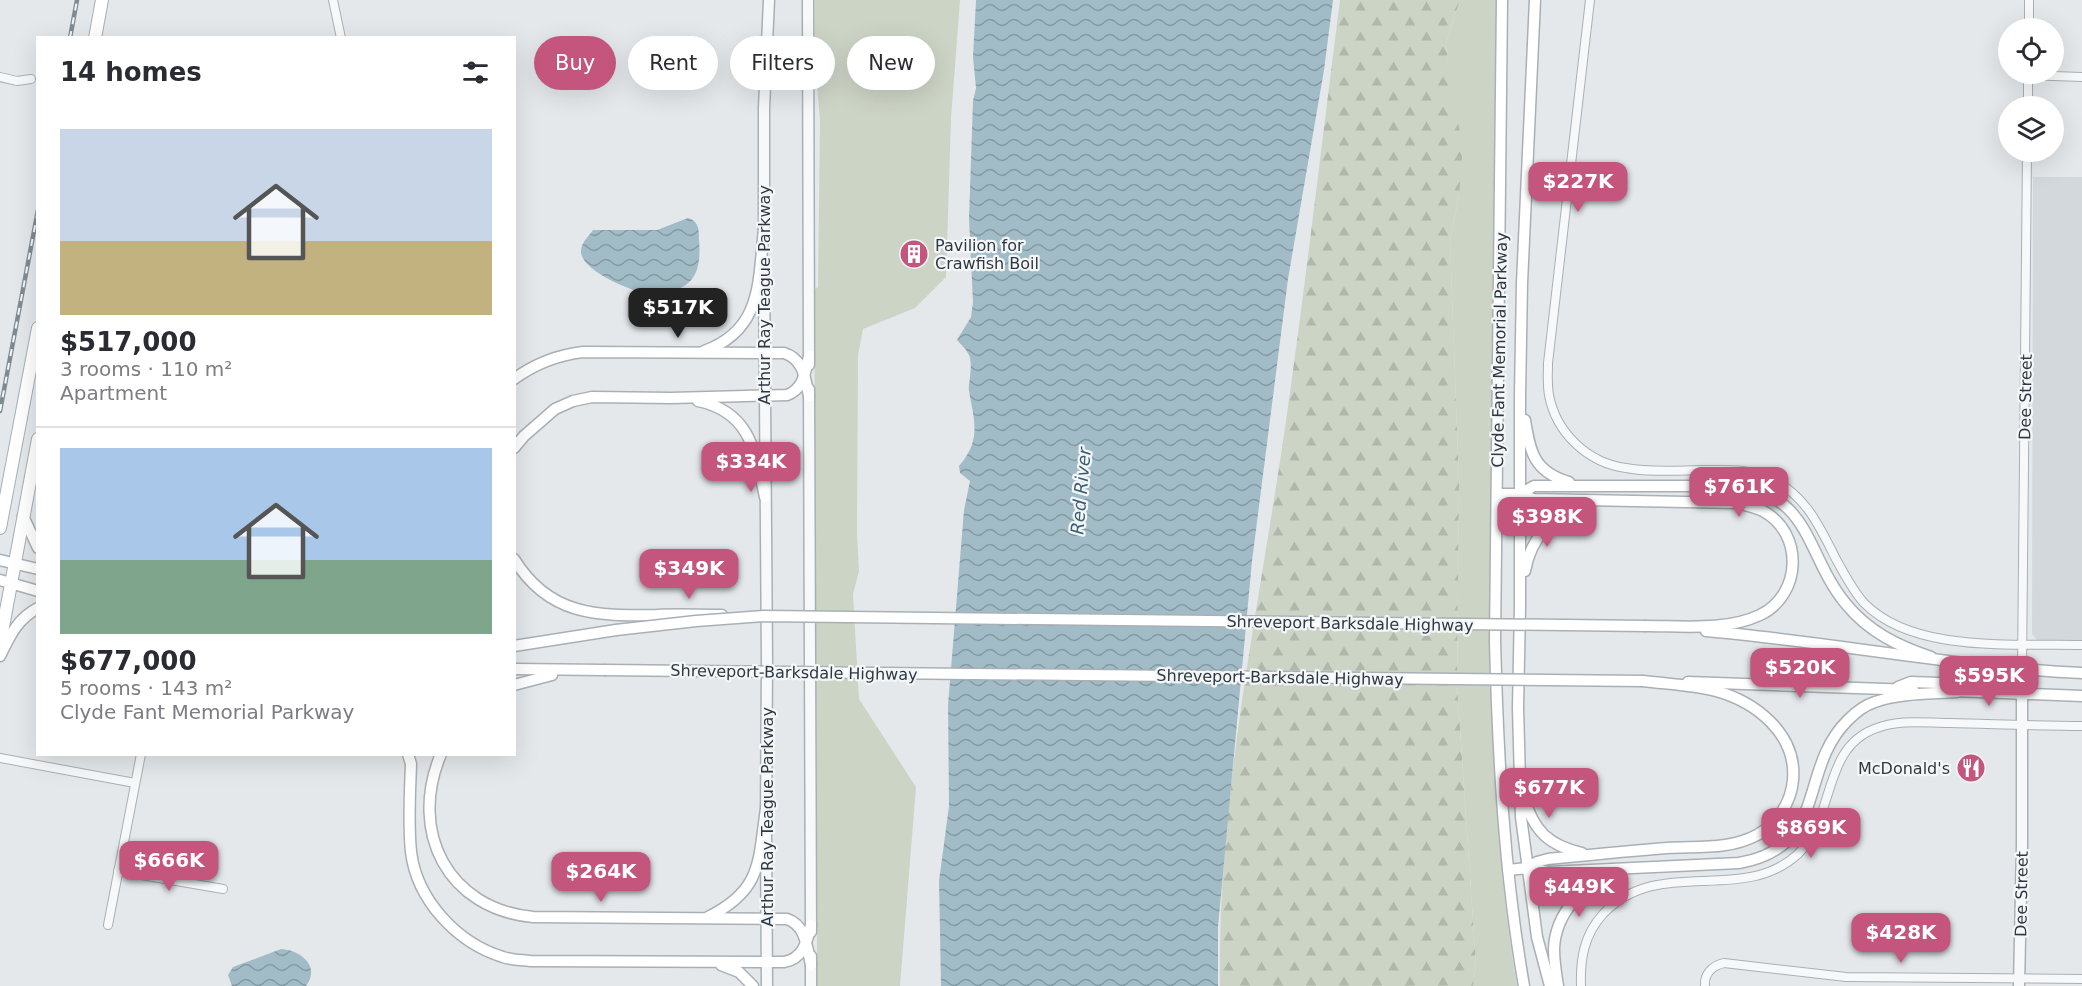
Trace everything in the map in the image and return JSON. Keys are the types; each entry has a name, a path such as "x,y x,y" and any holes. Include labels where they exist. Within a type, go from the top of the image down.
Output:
{"main road":[{"path":"95,36 102,0"},
{"name":"Clyde Fant Memorial Parkway","path":"1502,0 1495,641 1497,722 1508,870 1524,986"},
{"name":"Clyde Fant Memorial Parkway","path":"1535,0 1522,271 1519,776 1527,868 1537,938 1550,986"},
{"path":"698,354 728,339 748,319 756,295 764,229"},
{"path":"0,528 3,504 32,388 36,348"},
{"path":"516,378 553,357 584,352 784,353 792,356 798,362 809,396"},
{"path":"516,446 539,421 555,409 573,401 592,397 671,398 791,394 800,386 809,356"},
{"path":"1520,395 1529,446 1538,464 1559,479 1581,486"},
{"path":"671,398 712,404 739,423 754,446 765,497"},
{"path":"0,643 5,582 15,563 36,449"},
{"path":"1520,494 1534,486 1731,486 1762,491 1782,503 1801,524 1839,595 1857,616 1875,631 1894,642 1931,657"},
{"path":"1497,494 1520,494 1533,499 1736,503 1750,506 1772,518 1781,527 1788,538 1793,557 1792,577 1779,601 1767,611 1747,620 1718,625 1646,626"},
{"path":"1521,607 1526,568 1534,543 1549,523 1559,515 1592,501"},
{"path":"23,516 36,545"},
{"path":"0,560 36,568"},
{"path":"516,562 530,580 563,605 595,614 764,616"},
{"path":"5,582 36,590"},
{"path":"0,656 16,625 36,609"},
{"name":"Shreveport Barksdale Highway","path":"516,646 616,630 764,616 1646,626 1740,634 1886,654 2082,673"},
{"path":"516,669 591,670"},
{"path":"516,683 544,676 591,670"},
{"name":"Shreveport-Barksdale Highway","path":"591,670 1643,681 1957,692"},
{"path":"1527,868 1548,859 1727,845 1758,834 1776,820 1784,808 1792,787 1792,759 1778,730 1759,711 1712,690 1643,681"},
{"path":"1893,689 1911,682 2082,696"},
{"path":"1508,870 1527,868 1548,872 1739,863 1769,855 1784,844 1803,821 1819,767 1829,743 1851,717 1875,702 1900,697 2022,690"},
{"path":"409,756 411,764 411,852 423,889 445,922 482,948 504,958 530,961 791,961 806,945 811,925"},
{"path":"440,756 430,793 429,814 434,844 454,878 481,902 513,915 533,917 787,919 794,921 802,930 811,965"},
{"path":"1519,776 1527,808 1538,830 1563,848 1588,855"},
{"path":"706,918 735,902 752,881 759,860 766,809"},
{"path":"1558,986 1554,949 1556,934 1565,913 1590,884 1630,868"},
{"path":"709,962 734,970 753,986"}],"street":[{"path":"333,0 338,36"},
{"name":"Arthur Ray Teague Parkway","path":"767,986 764,108 769,0"},
{"path":"808,0 811,986"},
{"path":"1590,0 1548,363 1549,395 1558,421 1575,445 1605,463 1623,468 1740,471 1768,477 1783,485 1798,496 1811,512 1853,588 1864,603 1900,628 1925,636 1959,641 2082,645"},
{"path":"2029,0 2029,18"},
{"path":"2064,76 2082,77"},
{"path":"0,77 17,81 31,79"},
{"name":"Dee Street","path":"2020,982 2027,162"},
{"path":"1581,986 1581,959 1589,936 1599,919 1625,896 1656,884 1740,879 1759,875 1775,870 1797,855 1812,838 1820,822 1839,762 1853,744 1872,730 1902,723 2082,726"},
{"path":"108,925 141,756"},
{"path":"0,758 135,783"},
{"path":"118,871 223,889"},
{"path":"1705,986 1706,976 1711,969 1721,963 1769,966 1846,977 2020,982 2082,979"}],"shaded area":[{"path":"2033,177 2082,177 2082,643 2039,642 2032,634"}],"green space":[{"path":"815,0 960,0 951,119 946,277 915,308 863,329 858,355 857,533 859,571 853,594 859,699 916,787 900,986 817,986 815,289 818,287 820,120 817,90 835,90 835,36 814,36"},
{"path":"1340,0 1460,0 1446,43 1451,91 1463,145 1459,195 1450,242 1459,484 1457,685 1476,964 1473,986 1220,986 1225,844 1232,773 1293,368"},
{"path":"1460,0 1498,0 1491,665 1501,858 1517,986 1473,986 1476,964 1457,685 1459,484 1450,242 1459,195 1446,43"}],"water":[{"name":"Red River","path":"976,0 1333,0 1324,70 1288,279 1252,561 1218,927 1218,986 941,986 939,881 949,806 948,705 964,510 970,481 960,473 959,466 971,447 975,430 969,389 970,360 968,353 957,340 971,317 973,302 969,218 973,101 976,88 973,57"},
{"path":"688,218 694,221 698,229 698,263 691,280 683,287 673,291 650,294 614,282 584,261 581,253 584,243 593,230 657,230"},
{"path":"281,949 295,952 306,960 311,972 306,986 232,986 228,975 233,967"}],"railway":[{"path":"70,36 77,0"},
{"path":"0,411 36,221"}],"place":[{"name":"Pavilion for Crawfish Boil","path":"914,254"},
{"name":"McDonald's","path":"1971,768"}]}
